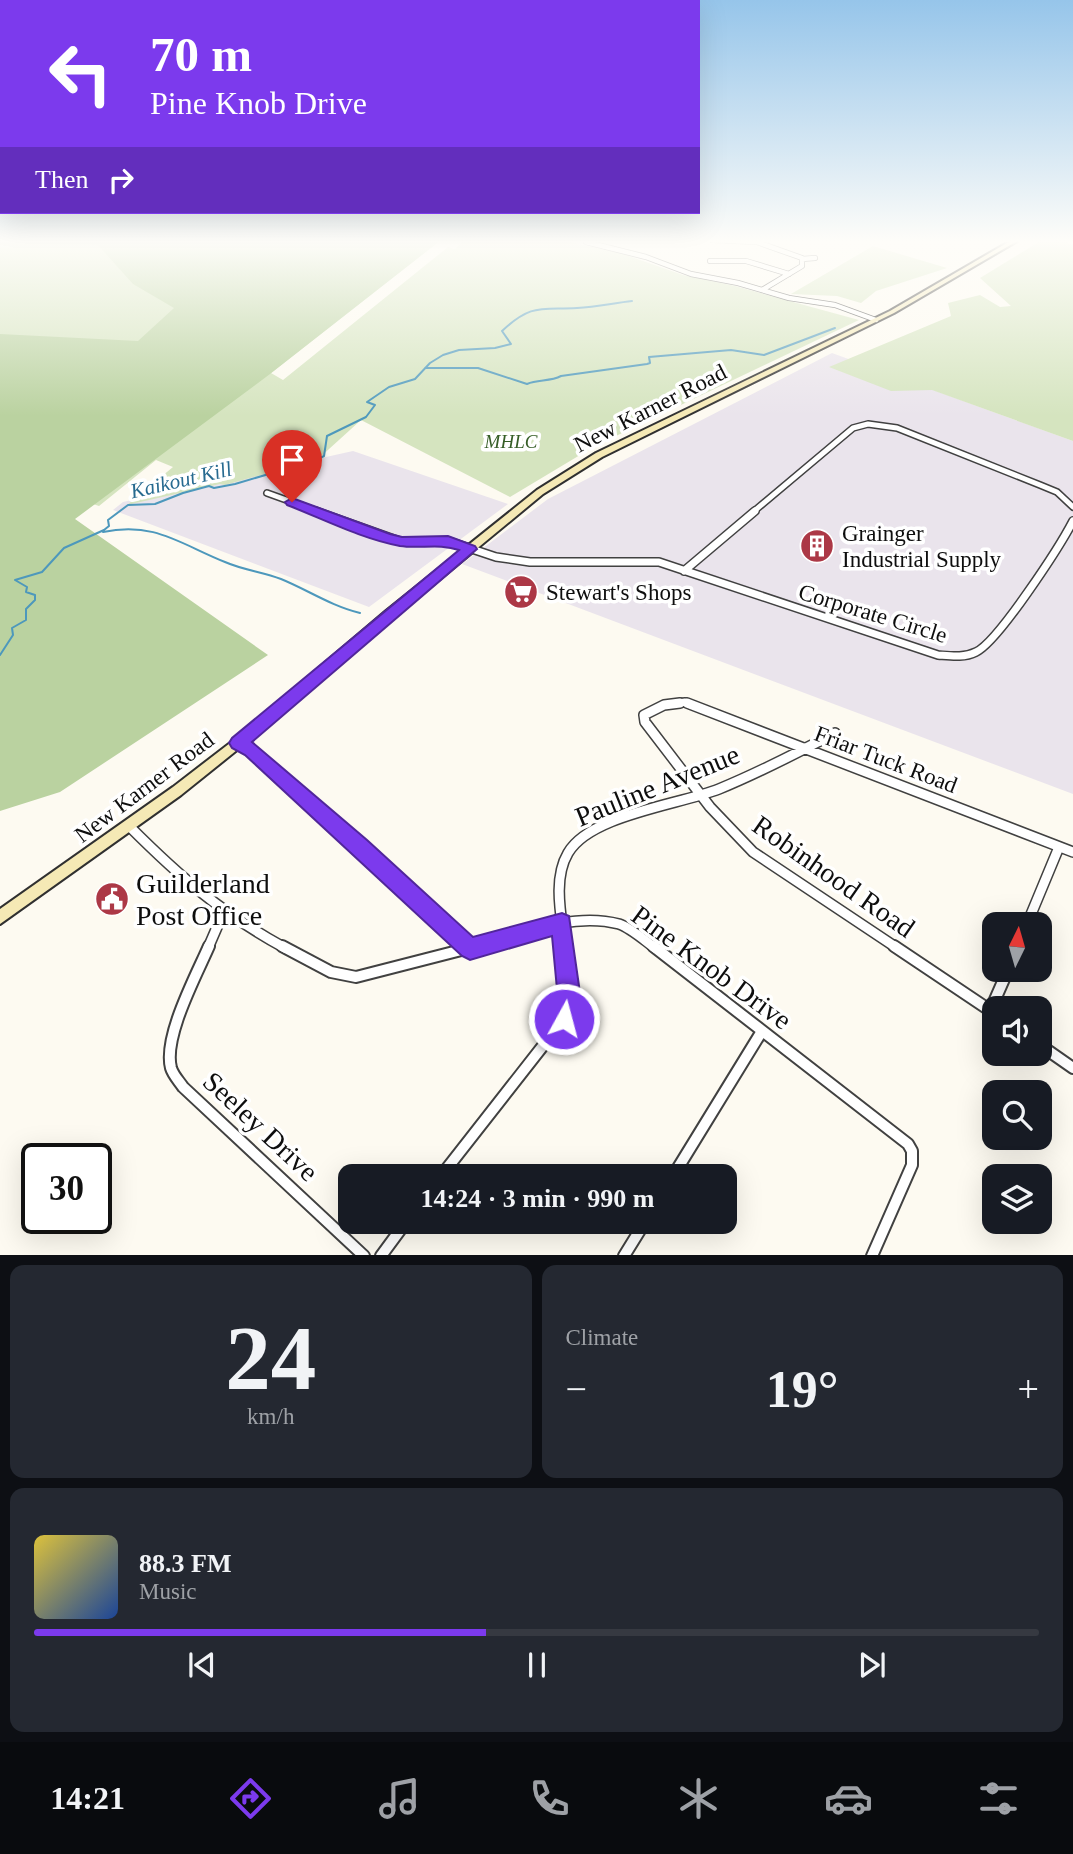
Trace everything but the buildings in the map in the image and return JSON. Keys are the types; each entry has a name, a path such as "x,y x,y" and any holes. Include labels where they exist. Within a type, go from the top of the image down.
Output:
{"main road":[{"name":"New Karner Road","path":"0,917 129,826 238,743 534,496 599,455 876,320 914,299"}],"street":[{"path":"792,299 844,308 876,320"},
{"path":"684,571 853,428 861,425 897,428 1057,492 1073,507"},
{"name":"Corporate Circle","path":"267,492 402,542 448,541 496,557 542,563 649,561 938,655 967,656 983,649 1035,579 1073,521"},
{"path":"489,532 487,546 496,557"},
{"name":"Robinhood Road","path":"685,702 664,705 646,713 644,718 737,838 779,872 982,1005"},
{"name":"Friar Tuck Road","path":"685,702 1073,852"},
{"name":"Pauline Avenue","path":"451,1164 564,1019 570,1000 562,923 561,869 574,843 597,829 702,794 835,733"},
{"path":"238,743 251,750 470,949"},
{"name":"Pine Knob Drive","path":"129,826 199,893 248,928 324,969 356,978 562,923 601,921 622,925 681,966 902,1138 912,1151 912,1166 872,1255"},
{"path":"1032,912 1059,846"},
{"name":"Seeley Drive","path":"224,911 172,1040 171,1069 183,1087 364,1255"},
{"path":"680,1164 762,1031"},
{"path":"1052,1053 1073,1068"},
{"path":"381,1255 397,1234"},
{"path":"625,1255 638,1234"}],"shaded area":[{"path":"832,353 1073,441 1073,794 462,564 548,499"},
{"path":"353,451 508,504 369,607 113,510 123,502"}],"green space":[{"name":"MHLC","path":"0,299 366,299 271,373 283,380 384,299 781,299 859,320 595,446 510,497 361,420 318,459 225,485 127,505 173,467 156,460 99,506 90,503 0,427"},
{"path":"158,299 366,299 75,519 268,655 60,792 0,811 0,334 138,341 174,308"},
{"path":"846,299 867,299 861,303"},
{"path":"966,299 986,299 1000,307 1011,306 1003,299 1073,299 1073,441 932,390 891,391 829,367 951,316 948,303"}],"waterway":[{"name":"Kaikout Kill","path":"425,368 443,355 459,350 495,348 511,344 502,331 529,312 632,301"},
{"path":"425,368 478,368 527,384 561,376 647,364 650,363 649,357 731,350 764,355 835,328"},
{"name":"Kaikout Kill","path":"0,655 13,635 12,628 26,620 26,609 35,600 35,595 26,592 27,587 15,580 42,572 64,548 104,530 109,526 108,520 128,505 155,504 183,493 209,486 214,488 235,484 324,456 327,436 366,417 375,405 367,402 389,387 415,379 425,368"},
{"path":"103,532 137,530 166,536 232,565 281,579 329,602 360,613"}],"place":[{"name":"Grainger Industrial Supply","path":"817,546"},
{"name":"Stewart's Shops","path":"521,592"},
{"name":"Guilderland Post Office","path":"112,899"}],"route":[{"path":"292,502 386,538 402,542 448,541 470,549 238,743 251,750 470,949 562,923 570,1000 564,1019"}]}
